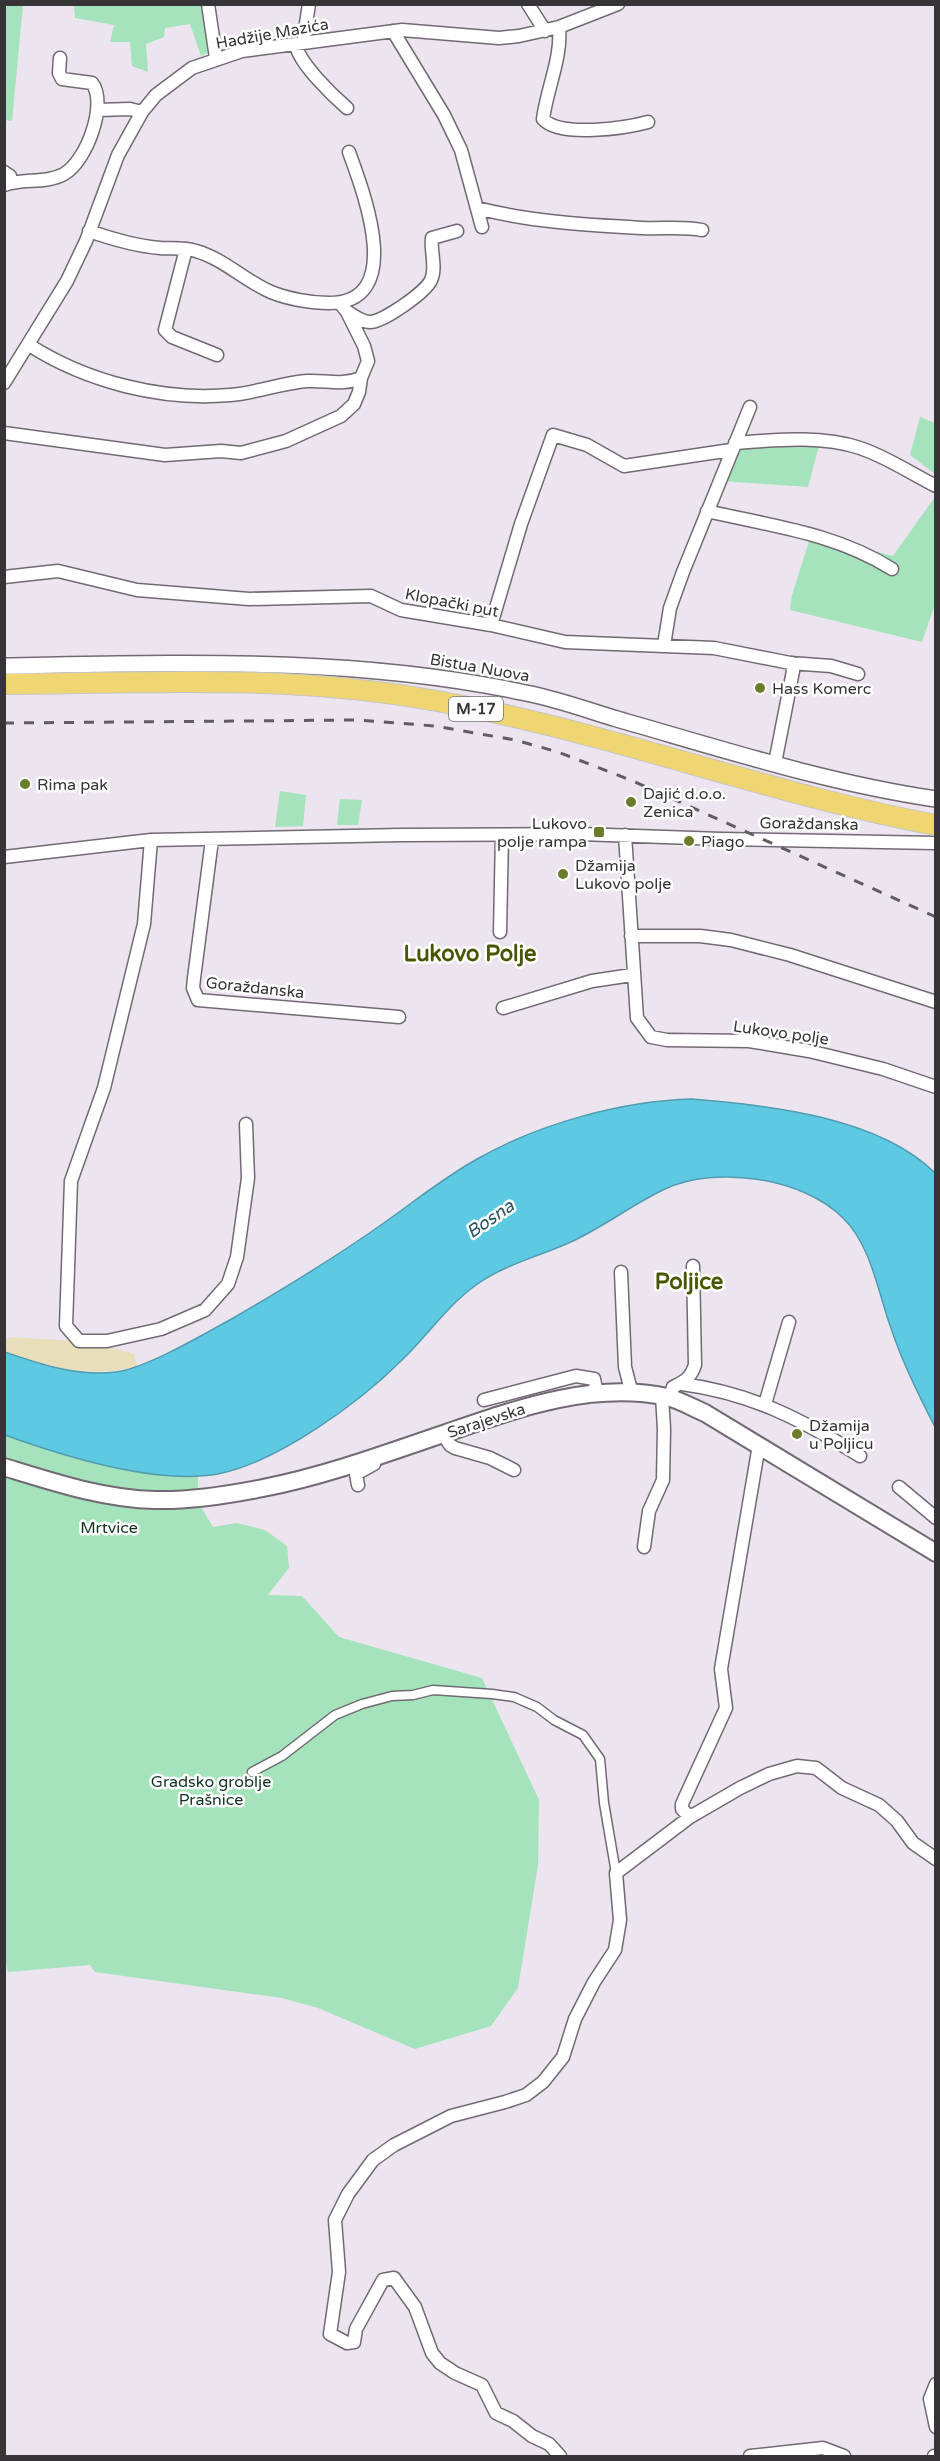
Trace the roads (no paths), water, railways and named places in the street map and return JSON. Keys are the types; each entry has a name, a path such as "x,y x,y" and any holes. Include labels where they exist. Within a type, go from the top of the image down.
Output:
{"highway":[{"name":"M-17","path":"4,684 228,683 356,690 413,696 548,725 805,796 936,825"}],"main road":[{"name":"Sarajevska","path":"4,1467 112,1496 155,1500 207,1497 265,1488 379,1455 531,1406 597,1393 666,1397 705,1413 936,1552"}],"street":[{"path":"208,4 216,58"},
{"path":"309,4 299,44 300,55 347,108"},
{"path":"528,4 545,31"},
{"name":"Hadžije Mazića","path":"4,383 67,281 118,155 142,112 156,95 192,68 242,51 393,31 417,30 499,38 559,27 618,4"},
{"path":"559,27 560,36 555,70 543,119 547,123 573,129 599,130 622,129 648,122"},
{"path":"393,31 444,115 461,150 482,227"},
{"path":"7,180 53,178 69,171 90,137 98,110 94,85 86,81 62,79 59,73 60,58"},
{"path":"98,110 130,109 142,112"},
{"path":"343,307 366,287 374,266 371,225 349,152"},
{"path":"477,208 550,221 645,228 688,227 702,230"},
{"path":"89,231 126,243 186,249 214,258 253,284 274,294 343,307 369,322 385,317 428,287 433,278 434,266 432,237 457,231"},
{"path":"186,249 165,330 172,337 217,355"},
{"path":"4,433 165,455 210,452 241,453 286,441 341,416 354,404 368,361 364,346 343,307"},
{"path":"29,345 85,373 121,385 183,395 232,395 307,381 339,384 361,378"},
{"path":"664,645 670,608 750,407"},
{"path":"491,625 521,524 553,435 587,445 624,466 733,446 813,441 846,444 879,455 936,486"},
{"path":"707,511 812,533 849,547 892,569"},
{"name":"Klopački put","path":"4,577 58,571 137,590 249,598 371,596 401,610 491,625 565,642 714,648 792,663 831,666 858,674"},
{"path":"775,763 792,663"},
{"name":"Bistua Nuova","path":"4,666 278,664 352,668 442,677 528,693 842,781 936,799"},
{"path":"500,933 502,835"},
{"name":"Goraždanska","path":"4,857 151,840 625,835 936,843"},
{"name":"Lukovo polje","path":"625,835 632,975 637,1018 651,1037 667,1040 749,1041 808,1051 884,1069 936,1087"},
{"path":"151,840 144,924 104,1088 71,1181 66,1326 80,1341 106,1341 161,1329 205,1310 228,1284 237,1257 248,1178 246,1124"},
{"name":"Goraždanska","path":"212,840 193,988 198,1000 399,1017"},
{"path":"631,936 700,936 732,940 790,955 936,1002"},
{"path":"503,1008 592,981 632,975"},
{"path":"644,1547 649,1511 663,1480 666,1397 673,1387 682,1384 690,1377 695,1365 693,1266"},
{"path":"621,1272 625,1367 632,1394"},
{"path":"765,1404 789,1322"},
{"path":"484,1400 576,1376 594,1379 597,1393"},
{"path":"682,1384 765,1404 812,1426 860,1456"},
{"path":"443,1434 450,1445 455,1448 490,1458 514,1470"},
{"path":"690,1817 682,1809 682,1804 726,1708 721,1668 759,1445"},
{"path":"358,1485 356,1474 379,1462 379,1455"},
{"path":"899,1487 936,1518"},
{"path":"252,1772 282,1756 335,1715 362,1704 392,1696 413,1695 433,1690 514,1697 537,1707 554,1720 583,1735 600,1759 604,1803 616,1873 620,1920 615,1950 594,1982 575,2019 563,2057 543,2082 526,2095 451,2116 394,2145 373,2160 348,2194 335,2220 339,2272 330,2334 347,2343 354,2342 356,2329 378,2288 383,2280 394,2278 415,2307 432,2353 440,2363 455,2373 482,2385 496,2413 549,2444 560,2457"},
{"path":"616,1873 690,1817 769,1774 797,1766 816,1768 842,1788 879,1805 897,1821 913,1843 936,1859"},
{"path":"936,2384 930,2398 936,2427"},
{"path":"750,2457 823,2448 844,2457"}],"water":[{"name":"Bosna","path":"692,1099 788,1110 854,1127 912,1154 935,1173 935,1427 901,1356 868,1256 853,1229 826,1204 806,1193 783,1185 733,1177 686,1182 665,1189 573,1241 487,1278 456,1302 384,1377 341,1412 291,1444 241,1467 218,1474 167,1476 110,1466 54,1452 5,1435 5,1352 45,1365 87,1373 116,1372 144,1364 193,1340 291,1284 454,1173 503,1145 555,1124 610,1109"}],"railway":[{"path":"4,723 358,720 435,726 515,740 558,752 633,781 936,917"}],"place":[{"name":"Hass Komerc","path":"760,688"},
{"name":"Rima pak","path":"25,784"},
{"name":"Dajić d.o.o. Zenica","path":"631,802"},
{"name":"Lukovo polje rampa","path":"599,832"},
{"name":"Piago","path":"689,841"},
{"name":"Džamija Lukovo polje","path":"563,874"},
{"name":"Džamija u Poljicu","path":"797,1434"}],"district":[{"name":"Lukovo Polje","path":"470,953"},
{"name":"Poljice","path":"689,1281"}],"park label":[{"name":"Mrtvice","path":"109,1527"},
{"name":"Gradsko groblje Prašnice","path":"211,1790"}]}
